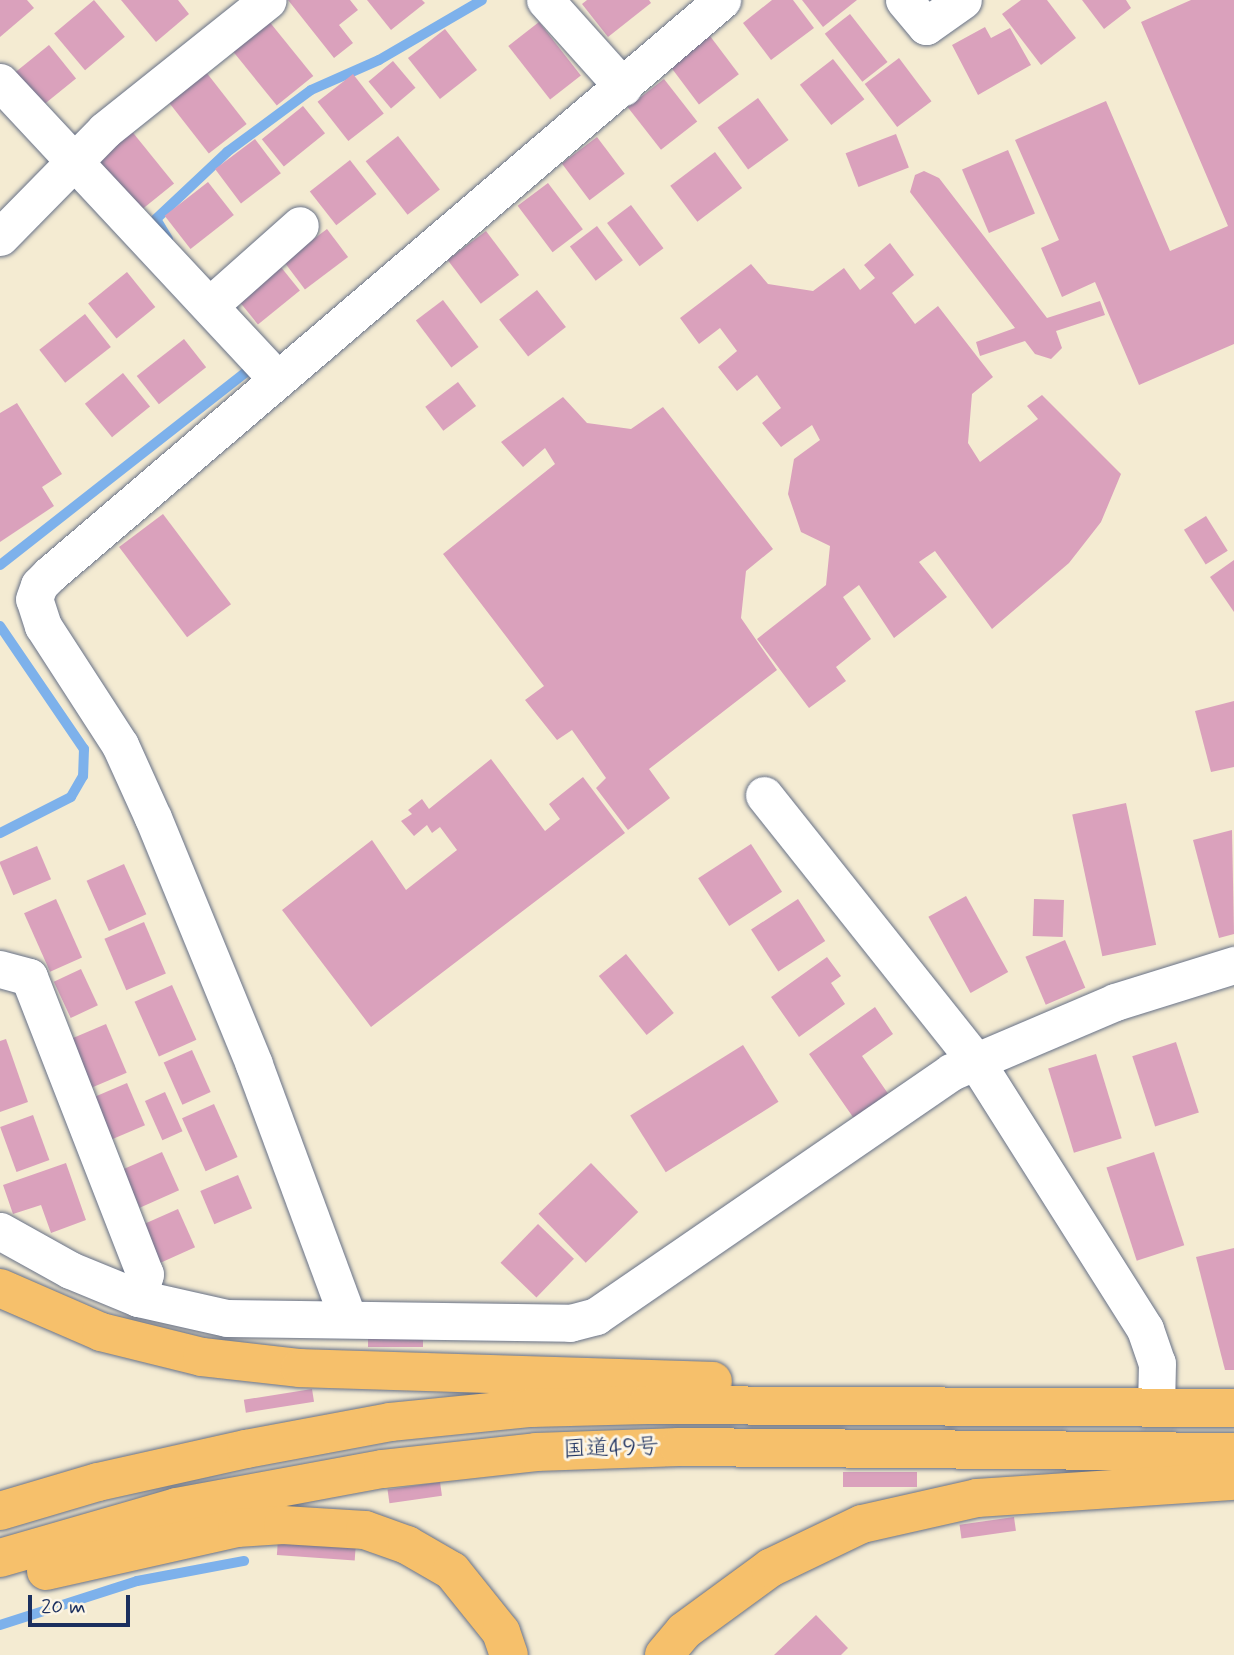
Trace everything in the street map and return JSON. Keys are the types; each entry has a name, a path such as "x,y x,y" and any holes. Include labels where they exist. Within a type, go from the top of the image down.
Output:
{"highway":[{"path":"0,1288 101,1332 202,1357 300,1368 616,1375 1156,1407"},
{"name":"国道49号","path":"0,1511 98,1482 272,1444 390,1422 531,1408 1234,1408"},
{"name":"国道49号","path":"6,1569 177,1507 383,1469 536,1452 679,1447 1234,1452"},
{"path":"664,1655 684,1631 770,1568 862,1524 977,1498 1234,1481"},
{"path":"6,1569 237,1528 283,1525 365,1530 407,1545 452,1571 479,1600 501,1632 509,1655"}],"street":[{"path":"0,237 104,130 268,0"},
{"path":"545,0 623,87"},
{"path":"347,1316 254,1064 153,818 120,745 43,626 34,599 44,580 722,0"},
{"path":"904,0 926,26 963,0"},
{"path":"0,82 277,379"},
{"path":"210,305 300,225"},
{"path":"764,795 975,1060 1145,1329 1157,1363 1156,1407"},
{"path":"0,1231 69,1270 138,1298 227,1318 347,1316 550,1324 596,1316 975,1060 1115,1002 1234,965"},
{"path":"0,969 29,977 145,1274 138,1298"}],"building":[{"path":"0,0 27,0 34,8 0,37"},
{"path":"94,0 125,37 85,70 54,33"},
{"path":"121,0 178,0 189,14 156,42"},
{"path":"288,0 350,0 358,10 339,25 353,43 334,58"},
{"path":"367,0 422,0 425,3 391,30"},
{"path":"587,0 649,0 651,3 608,37 582,4"},
{"path":"772,0 793,0 814,28 771,60 743,23"},
{"path":"802,0 857,0 823,27"},
{"path":"1021,0 1047,0 1076,38 1041,65 1002,14"},
{"path":"1082,0 1126,0 1131,8 1104,29"},
{"path":"1191,0 1234,0 1234,344 1139,385 1095,282 1062,297 1041,248 1059,240 1015,140 1106,101 1170,251 1228,226 1141,22"},
{"path":"850,14 888,62 862,82 825,34"},
{"path":"268,20 313,76 277,106 231,50"},
{"path":"539,22 581,76 550,100 508,46"},
{"path":"985,27 991,38 1010,28 1031,65 978,95 952,45"},
{"path":"445,29 477,70 440,99 408,58"},
{"path":"710,36 739,74 699,104 670,66"},
{"path":"49,45 76,78 43,105 16,72"},
{"path":"899,58 931,101 897,127 865,84"},
{"path":"833,59 864,99 831,125 800,85"},
{"path":"393,61 415,88 391,108 368,82"},
{"path":"206,72 247,124 209,154 168,102"},
{"path":"353,74 384,113 348,141 318,102"},
{"path":"664,79 697,122 661,150 628,107"},
{"path":"758,98 789,140 748,169 718,127"},
{"path":"303,106 325,133 284,167 262,139"},
{"path":"130,129 174,183 138,213 93,159"},
{"path":"896,134 909,168 858,187 846,153"},
{"path":"398,136 440,190 408,215 366,161"},
{"path":"597,137 625,174 590,200 562,163"},
{"path":"255,139 281,173 241,203 215,169"},
{"path":"1008,150 1035,214 989,233 962,170"},
{"path":"715,152 742,188 697,222 670,186"},
{"path":"350,160 376,194 336,225 310,191"},
{"path":"924,171 939,178 1047,318 1100,301 1105,315 1056,331 1062,348 1051,359 1035,354 1025,341 980,356 976,342 1015,328 910,192 915,175"},
{"path":"208,182 234,215 191,249 165,216"},
{"path":"548,183 583,229 553,252 518,206"},
{"path":"631,205 663,248 640,266 607,223"},
{"path":"597,226 623,260 596,281 570,246"},
{"path":"327,229 348,257 305,289 284,261"},
{"path":"486,231 519,275 481,304 448,260"},
{"path":"890,243 914,275 892,293 915,324 938,306 993,377 972,394 968,443 980,462 1038,419 1027,406 1042,395 1121,474 1101,522 1069,563 992,629 935,551 919,562 947,597 894,638 859,585 843,597 871,639 836,667 846,681 809,708 757,639 826,585 830,546 801,532 788,494 794,459 820,440 812,425 781,447 762,423 781,408 757,375 737,391 718,367 737,351 720,328 699,344 680,318 751,264 768,284 813,291 844,268 860,290 875,278 864,265"},
{"path":"276,261 300,291 258,325 234,295"},
{"path":"127,272 155,307 116,338 88,303"},
{"path":"537,290 566,327 528,357 499,320"},
{"path":"443,300 479,347 451,368 416,320"},
{"path":"85,314 111,347 65,383 39,350"},
{"path":"184,339 206,367 159,404 137,376"},
{"path":"123,373 150,406 112,437 85,404"},
{"path":"458,382 476,406 443,431 425,407"},
{"path":"563,397 587,423 631,429 663,407 773,549 746,571 741,618 777,670 649,769 670,798 628,830 596,788 606,778 572,730 557,740 525,700 544,686 443,554 555,464 545,448 523,467 501,442"},
{"path":"17,403 62,474 42,487 54,506 0,542 0,413"},
{"path":"163,514 231,604 187,637 119,547"},
{"path":"1206,516 1228,551 1206,565 1184,530"},
{"path":"1234,560 1234,612 1210,577"},
{"path":"1234,701 1234,767 1211,772 1195,711"},
{"path":"491,759 545,831 560,819 549,804 583,777 625,833 371,1027 282,910 372,840 406,890 457,850 440,827 432,833 427,825 414,836 401,821 412,814 408,810 422,799 429,809"},
{"path":"1126,803 1156,945 1102,956 1072,814"},
{"path":"1232,830 1234,934 1219,938 1193,840"},
{"path":"751,844 782,892 729,926 698,878"},
{"path":"37,846 51,879 13,895 0,862"},
{"path":"124,864 146,914 109,931 87,881"},
{"path":"966,896 1008,972 971,993 928,917"},
{"path":"56,899 82,957 50,972 24,913"},
{"path":"798,899 825,941 778,971 751,929"},
{"path":"1034,899 1064,900 1063,937 1033,936"},
{"path":"144,922 166,974 126,990 104,939"},
{"path":"1065,940 1085,988 1046,1005 1025,957"},
{"path":"626,954 674,1013 647,1035 599,976"},
{"path":"827,957 841,976 831,983 845,1004 799,1037 771,997"},
{"path":"81,969 98,1005 71,1018 54,982"},
{"path":"172,985 196,1040 159,1056 135,1002"},
{"path":"875,1007 893,1034 862,1056 889,1095 855,1120 809,1054"},
{"path":"106,1024 127,1073 91,1088 70,1039"},
{"path":"6,1039 28,1102 0,1112 0,1041"},
{"path":"1176,1042 1199,1112 1155,1127 1132,1056"},
{"path":"743,1045 779,1102 666,1172 630,1115"},
{"path":"192,1050 211,1092 182,1105 164,1063"},
{"path":"1096,1054 1122,1138 1074,1153 1048,1069"},
{"path":"127,1083 145,1125 106,1142 88,1099"},
{"path":"165,1092 182,1131 162,1140 145,1101"},
{"path":"214,1104 238,1157 206,1171 182,1118"},
{"path":"33,1115 49,1160 17,1172 0,1127"},
{"path":"162,1152 179,1190 140,1208 123,1169"},
{"path":"1154,1152 1184,1245 1137,1261 1106,1167"},
{"path":"66,1163 86,1220 51,1233 41,1205 13,1214 3,1185"},
{"path":"591,1163 638,1212 586,1263 538,1214"},
{"path":"238,1175 252,1208 214,1224 200,1191"},
{"path":"178,1209 195,1247 159,1263 142,1225"},
{"path":"538,1224 574,1259 536,1298 500,1263"},
{"path":"1234,1248 1234,1370 1225,1370 1196,1257"},
{"path":"368,1334 423,1334 423,1347 368,1347"},
{"path":"312,1389 314,1402 246,1413 244,1400"},
{"path":"843,1472 917,1472 917,1487 843,1487"},
{"path":"440,1482 442,1496 389,1503 388,1489"},
{"path":"1014,1517 1016,1531 961,1539 960,1525"},
{"path":"278,1539 356,1544 355,1560 277,1555"},
{"path":"816,1615 848,1648 841,1655 774,1655"}],"waterway":[{"path":"168,239 156,219 227,152 311,90 379,60 482,0"},
{"path":"0,565 250,369 246,362"},
{"path":"0,626 84,749 83,776 71,797 0,833"},
{"path":"0,1625 137,1581 244,1561"}]}
